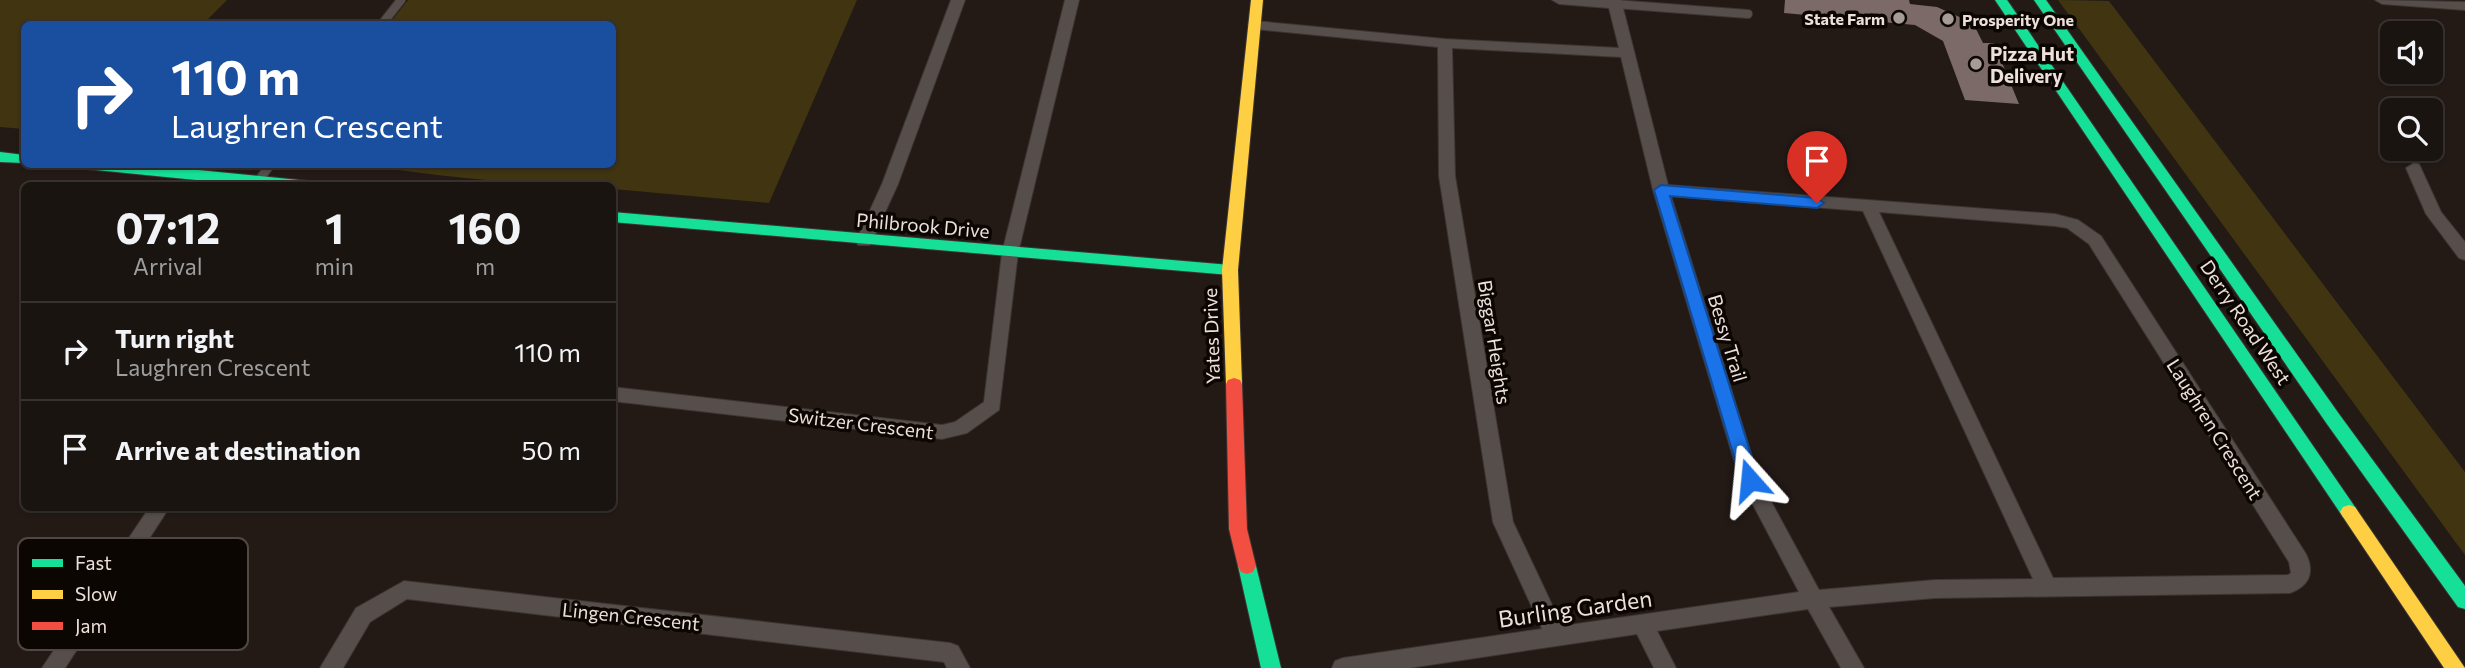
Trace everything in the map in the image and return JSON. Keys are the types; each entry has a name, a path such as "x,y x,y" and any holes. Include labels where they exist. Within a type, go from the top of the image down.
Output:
{"street":[{"path":"864,240 890,184 958,0"},
{"name":"Switzer Crescent","path":"616,394 942,432 960,428 993,405 1010,253 1072,0"},
{"name":"Yates Drive","path":"1257,0 1230,270 1238,529 1270,668"},
{"path":"1559,0 1615,2"},
{"name":"Derry Road West","path":"2001,0 2455,668"},
{"name":"Derry Road West","path":"2040,0 2333,419 2465,601"},
{"path":"2382,0 2465,6"},
{"name":"Bessy Trail","path":"1615,2 1661,190 1750,480 1853,668"},
{"path":"1255,25 1445,43 1628,53"},
{"name":"Biggar Heights","path":"1445,43 1447,176 1503,522 1556,637"},
{"path":"0,157 21,159"},
{"path":"129,168 276,182"},
{"path":"2414,169 2434,214 2465,254"},
{"name":"Laughren Crescent","path":"1661,190 2056,220 2082,229 2095,240 2299,560 2302,574 2299,580 2290,584 1935,589 1813,599"},
{"path":"1869,207 2048,589"},
{"name":"Philbrook Drive","path":"616,217 1230,270"},
{"path":"139,538 157,511"},
{"name":"Lingen Crescent","path":"331,668 363,615 404,590 950,653 959,668"},
{"name":"Burling Garden","path":"1343,668 1813,599"},
{"path":"1643,625 1665,668"},
{"path":"53,668 65,650"}],"lane":[{"path":"384,21 401,0"},
{"path":"1615,2 1748,14"},
{"path":"259,180 268,168"}],"shaded area":[{"path":"0,0 227,0 206,21 21,21 21,129 0,127"},
{"path":"408,0 857,0 769,203 616,189 616,182 518,182 385,168 616,168 616,21 391,21"},
{"path":"2058,0 2109,1 2465,472 2465,555"}],"building":[{"path":"1785,0 1909,0 1910,4 1937,7 1973,23 1983,43 1994,43 2019,104 1965,100 1943,41 1915,25 1784,13"}],"traffic: fast":[{"path":"2001,0 2349,512"},
{"path":"2040,0 2333,419 2465,601"},
{"path":"0,157 21,159"},
{"path":"127,168 268,182"},
{"path":"616,217 1230,270"},
{"path":"1247,566 1271,668"}],"traffic: slow":[{"path":"1234,384 1230,270 1257,0"},
{"path":"2349,512 2455,668"}],"traffic: jam":[{"path":"1234,384 1238,529 1247,566"}],"place":[{"name":"State Farm","path":"1899,18"},
{"name":"Prosperity One","path":"1948,19"},
{"name":"Pizza Hut Delivery","path":"1976,64"}],"route":[{"path":"1750,480 1661,190 1817,203"}]}
